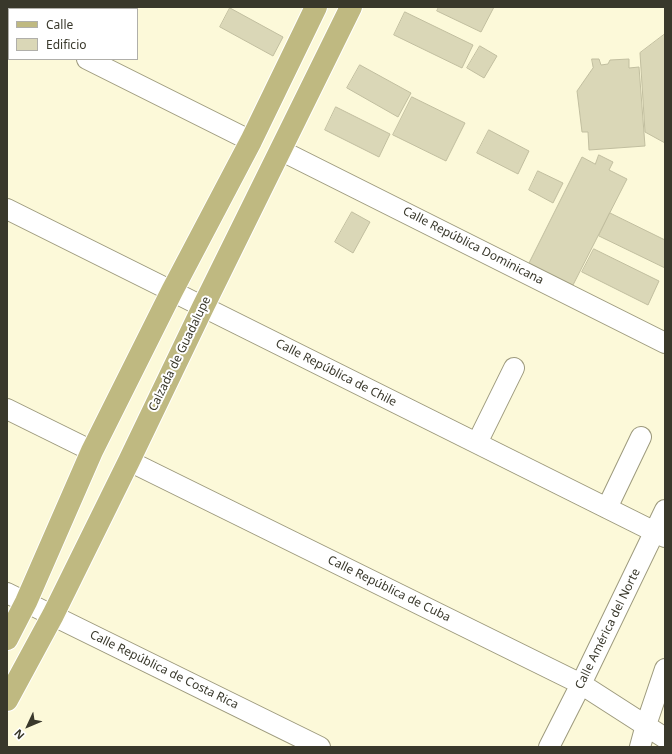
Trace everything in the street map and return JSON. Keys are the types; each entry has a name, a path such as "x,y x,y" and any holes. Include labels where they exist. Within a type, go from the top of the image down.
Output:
{"main road":[{"path":"7,639 16,597 92,452 172,291 251,141 316,7"},
{"name":"Calzada de Guadalupe","path":"7,700 53,615 203,306 351,7"}],"street":[{"path":"89,60 251,141"},
{"name":"Calle República Dominicana","path":"280,150 665,343"},
{"name":"Calle República de Chile","path":"7,209 660,534"},
{"path":"477,443 514,368"},
{"path":"7,409 92,452"},
{"path":"607,508 641,437"},
{"name":"Calle República de Cuba","path":"129,461 582,684 665,738"},
{"name":"Calle América del Norte","path":"549,747 660,534 665,510"},
{"name":"Calle República de Costa Rica","path":"16,597 320,747"},
{"path":"640,747 665,669"}],"building":[{"path":"439,7 494,7 481,32 437,11"},
{"path":"230,8 283,37 273,56 220,27"},
{"path":"405,12 473,45 462,68 394,35"},
{"path":"665,34 665,143 645,132 640,53"},
{"path":"480,46 497,56 484,78 467,68"},
{"path":"592,59 599,59 601,65 608,64 610,60 629,59 629,68 639,67 645,146 589,150 588,132 582,132 577,91 593,68"},
{"path":"360,65 411,93 398,117 347,88"},
{"path":"412,97 465,123 446,161 393,135"},
{"path":"336,107 390,134 379,157 325,130"},
{"path":"489,130 529,151 518,174 477,153"},
{"path":"599,155 613,162 609,170 627,179 573,285 529,263 582,157 595,164"},
{"path":"538,171 563,183 553,203 529,190"},
{"path":"352,212 370,222 353,253 335,242"},
{"path":"610,213 665,240 665,268 599,236"},
{"path":"594,249 659,281 648,305 582,272"}]}
